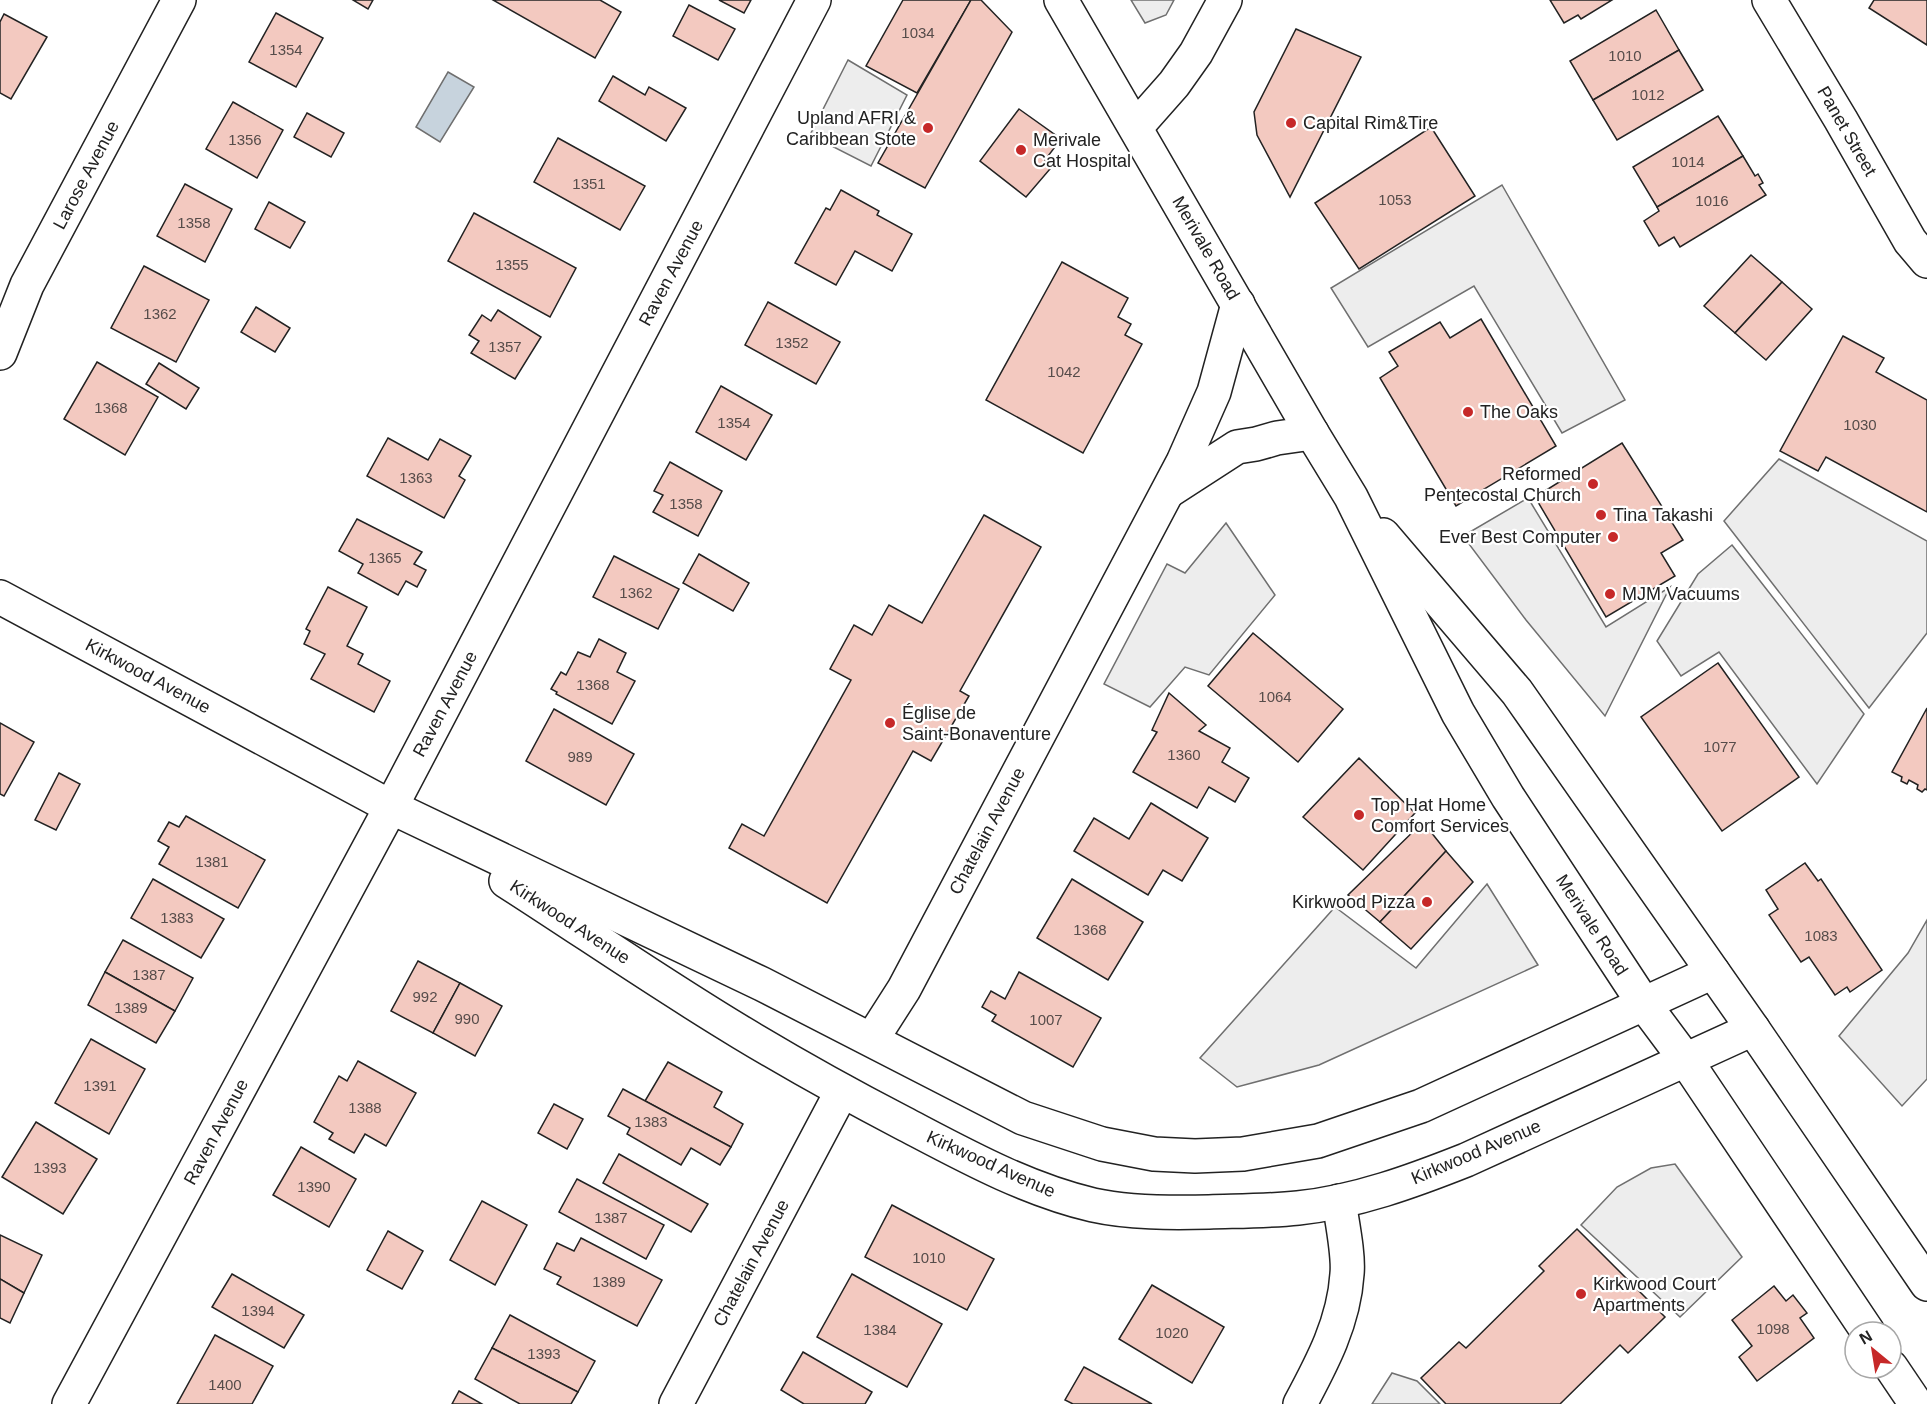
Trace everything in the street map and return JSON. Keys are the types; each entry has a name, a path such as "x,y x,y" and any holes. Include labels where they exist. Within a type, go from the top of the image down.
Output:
{"main road":[{"name":"Larose Avenue","path":"0,353 27,285 179,0"},
{"name":"Raven Avenue","path":"69,1404 391,807 814,0"},
{"name":"Merivale Road","path":"1061,0 1312,434 1351,497 1458,714 1508,797 1644,1004 1685,1059 1860,1320"},
{"path":"1136,127 1196,53 1225,0"},
{"name":"Panet Street","path":"1769,0 1910,241 1927,261"},
{"name":"Chatelain Avenue","path":"872,1039 904,989 1183,462 1214,392 1238,304"},
{"name":"Chatelain Avenue","path":"1165,494 1237,447 1277,438 1312,434"},
{"name":"Merivale Road","path":"1351,497 1517,692 1753,1029 1927,1284"},
{"name":"Kirkwood Avenue","path":"0,597 391,807 762,984 1023,1118 1102,1144 1155,1154 1195,1156 1244,1154 1318,1141 1365,1127 1421,1106 1713,972"},
{"name":"Kirkwood Avenue","path":"391,807 740,1032 842,1091 973,1160 1050,1192 1094,1205 1169,1212 1199,1212 1300,1208 1339,1201 1424,1177 1466,1160 1753,1029"},
{"name":"Chatelain Avenue","path":"676,1404 842,1091"},
{"path":"1300,1404 1329,1348 1345,1293 1348,1272 1339,1201"},
{"path":"1900,1380 1916,1404"}],"shaded area":[{"path":"1131,0 1174,0 1166,15 1145,23"},
{"path":"848,60 907,95 871,166 810,135"},
{"path":"448,72 474,87 440,142 416,127"},
{"path":"1502,185 1625,400 1562,433 1474,286 1368,347 1331,288"},
{"path":"1779,459 1927,541 1927,633 1869,708 1724,521"},
{"path":"1528,498 1606,627 1670,587 1605,716 1526,620 1463,536"},
{"path":"1226,523 1275,595 1209,675 1185,667 1150,707 1104,684 1167,564 1185,573"},
{"path":"1732,545 1864,714 1817,784 1719,652 1681,676 1657,641 1698,574"},
{"path":"1487,884 1538,965 1319,1065 1237,1087 1200,1058 1335,907 1416,968"},
{"path":"1927,920 1927,1079 1902,1106 1839,1036 1908,953"},
{"path":"1675,1164 1742,1257 1680,1317 1581,1225 1617,1187 1651,1168"},
{"path":"1392,1373 1417,1381 1440,1404 1372,1404"}],"building":[{"path":"353,0 373,0 368,9"},
{"path":"493,0 600,0 621,12 595,58"},
{"path":"719,0 751,0 744,13"},
{"path":"903,0 971,0 917,93 866,66"},
{"name":"Upland AFRI & Caribbean Stote","path":"971,0 981,0 1012,32 925,188 878,163"},
{"path":"1550,0 1612,0 1581,19 1578,15 1564,23"},
{"path":"1874,0 1927,0 1927,45 1869,8"},
{"path":"689,5 735,29 718,60 673,36"},
{"path":"1656,10 1679,50 1593,100 1570,61"},
{"path":"276,13 323,38 296,87 249,62"},
{"path":"4,14 47,37 11,99 0,93 0,22"},
{"name":"Capital Rim&Tire","path":"1296,29 1361,57 1290,197 1257,135 1254,112"},
{"path":"1679,50 1703,90 1617,140 1593,100"},
{"path":"613,76 645,95 649,87 686,108 666,141 599,101"},
{"path":"233,102 283,130 257,178 206,149"},
{"name":"Merivale Cat Hospital","path":"1019,109 1061,139 1045,160 1050,169 1026,197 980,161"},
{"path":"307,113 344,133 331,157 294,137"},
{"path":"1718,116 1743,156 1657,207 1633,167"},
{"path":"1431,127 1475,196 1359,269 1315,203"},
{"path":"558,138 645,186 620,230 534,182"},
{"path":"1743,156 1755,176 1758,174 1763,183 1759,185 1766,195 1680,247 1674,237 1659,246 1644,221 1659,211 1657,207"},
{"path":"185,184 232,209 205,262 157,236"},
{"path":"841,190 879,211 877,215 912,234 892,271 855,251 836,285 795,263 826,208 830,210"},
{"path":"269,202 305,222 290,248 255,229"},
{"path":"474,213 576,268 550,317 448,261"},
{"path":"1751,255 1782,282 1735,333 1704,306"},
{"path":"1062,262 1128,298 1118,317 1131,324 1125,335 1142,344 1083,453 986,400"},
{"path":"144,266 209,300 176,362 111,328"},
{"path":"1782,282 1812,309 1766,360 1735,333"},
{"path":"768,302 840,342 816,384 745,345"},
{"path":"256,307 290,328 275,352 241,332"},
{"path":"498,310 541,337 515,379 471,353 479,341 469,335 482,315 491,321"},
{"name":"The Oaks","path":"1481,319 1556,446 1456,506 1380,378 1398,366 1389,352 1440,322 1450,338"},
{"path":"1843,336 1884,358 1876,372 1927,400 1927,512 1826,457 1818,471 1780,451"},
{"path":"97,362 158,397 125,455 64,419"},
{"path":"159,363 199,388 186,409 146,384"},
{"path":"721,386 772,415 746,460 696,432"},
{"path":"388,438 428,460 440,439 471,456 459,476 465,480 444,518 367,476"},
{"path":"1622,443 1683,540 1661,553 1675,576 1606,617 1535,497"},
{"path":"670,462 722,491 698,536 653,512 663,495 654,491"},
{"name":"Église de Saint-Bonaventure","path":"984,515 1041,547 960,691 969,696 931,761 913,751 827,903 729,848 742,824 764,836 851,680 830,669 854,625 872,635 889,605 922,623"},
{"path":"357,519 422,552 414,564 426,570 417,587 406,581 398,595 358,573 363,564 339,551"},
{"path":"699,554 749,583 733,611 683,583"},
{"path":"614,556 679,589 658,629 593,597"},
{"path":"328,587 367,607 347,646 363,654 358,664 390,681 374,712 311,679 325,654 304,644 310,631 306,629"},
{"path":"1253,633 1343,709 1298,762 1208,686"},
{"path":"599,639 626,653 617,672 635,681 612,724 556,694 557,692 551,689 561,672 566,675 578,652 590,657"},
{"path":"1718,663 1799,777 1722,831 1641,717"},
{"path":"1169,693 1206,725 1199,731 1230,748 1222,762 1249,778 1235,802 1209,787 1197,808 1133,772 1157,732 1152,730"},
{"path":"1927,708 1927,790 1922,792 1917,789 1918,785 1909,780 1907,784 1901,781 1902,777 1892,772"},
{"path":"554,709 634,754 606,805 526,761"},
{"path":"0,723 34,742 4,796 0,794"},
{"name":"Top Hat Home Comfort Services","path":"1359,758 1415,813 1363,870 1303,817"},
{"path":"59,773 80,784 56,830 35,820"},
{"path":"1151,803 1208,838 1182,881 1163,870 1148,895 1074,851 1094,818 1129,839"},
{"path":"186,816 265,860 238,908 159,864 169,847 158,841 169,822 179,827"},
{"path":"1423,822 1446,851 1380,922 1348,895"},
{"name":"Kirkwood Pizza","path":"1446,851 1473,882 1411,949 1380,922"},
{"path":"1805,863 1818,881 1821,879 1882,970 1850,992 1847,987 1835,995 1809,957 1801,962 1769,915 1778,909 1766,890"},
{"path":"153,879 224,919 201,958 131,918"},
{"path":"1072,879 1143,922 1108,980 1037,938"},
{"path":"123,940 193,978 175,1011 105,972"},
{"path":"418,961 460,983 433,1033 391,1011"},
{"path":"105,972 175,1011 156,1043 88,1005"},
{"path":"1019,972 1101,1018 1073,1067 992,1021 996,1015 982,1007 991,991 1005,999"},
{"path":"460,983 502,1006 475,1056 433,1033"},
{"path":"91,1039 145,1069 109,1134 55,1103"},
{"path":"358,1061 416,1093 386,1146 365,1134 354,1153 329,1139 333,1133 314,1122 339,1076 347,1081"},
{"path":"668,1062 722,1092 714,1107 743,1124 731,1147 645,1101"},
{"path":"623,1089 731,1147 720,1165 691,1148 681,1165 627,1134 630,1128 608,1116"},
{"path":"554,1104 583,1119 567,1149 538,1133"},
{"path":"36,1122 97,1159 63,1214 2,1177"},
{"path":"301,1147 356,1179 329,1227 273,1195"},
{"path":"619,1154 708,1204 691,1232 603,1183"},
{"path":"577,1179 664,1225 646,1259 559,1212"},
{"path":"482,1201 527,1225 495,1285 450,1260"},
{"path":"892,1205 994,1259 967,1310 865,1257"},
{"name":"Kirkwood Court Apartments","path":"1577,1229 1665,1317 1628,1353 1620,1345 1560,1404 1446,1404 1421,1378 1459,1342 1466,1348 1544,1271 1539,1266"},
{"path":"388,1231 423,1251 402,1289 367,1270"},
{"path":"0,1235 42,1255 24,1293 0,1279"},
{"path":"581,1238 662,1280 637,1326 557,1284 561,1277 544,1269 557,1243 574,1251"},
{"path":"232,1274 304,1315 284,1348 212,1307"},
{"path":"852,1274 942,1324 907,1387 817,1337"},
{"path":"0,1279 24,1293 10,1323 0,1318"},
{"path":"1152,1285 1224,1327 1192,1383 1119,1339"},
{"path":"1774,1286 1786,1301 1793,1295 1807,1313 1800,1318 1814,1338 1757,1381 1739,1357 1752,1346 1732,1320"},
{"path":"510,1315 595,1361 578,1392 492,1348"},
{"path":"215,1335 273,1366 252,1404 177,1404"},
{"path":"492,1348 578,1392 571,1404 520,1404 475,1379"},
{"path":"803,1352 872,1392 865,1404 804,1404 781,1390"},
{"path":"1084,1367 1152,1404 1073,1404 1065,1400"},
{"path":"459,1391 482,1404 452,1404"}],"place":[{"name":"Capital Rim&Tire","path":"1291,123"},
{"name":"Upland AFRI & Caribbean Stote","path":"928,128"},
{"name":"Merivale Cat Hospital","path":"1021,150"},
{"name":"The Oaks","path":"1468,412"},
{"name":"Reformed Pentecostal Church","path":"1593,484"},
{"name":"Tina Takashi","path":"1601,515"},
{"name":"Ever Best Computer","path":"1613,537"},
{"name":"MJM Vacuums","path":"1610,594"},
{"name":"Église de Saint-Bonaventure","path":"890,723"},
{"name":"Top Hat Home Comfort Services","path":"1359,815"},
{"name":"Kirkwood Pizza","path":"1427,902"},
{"name":"Kirkwood Court Apartments","path":"1581,1294"}]}
